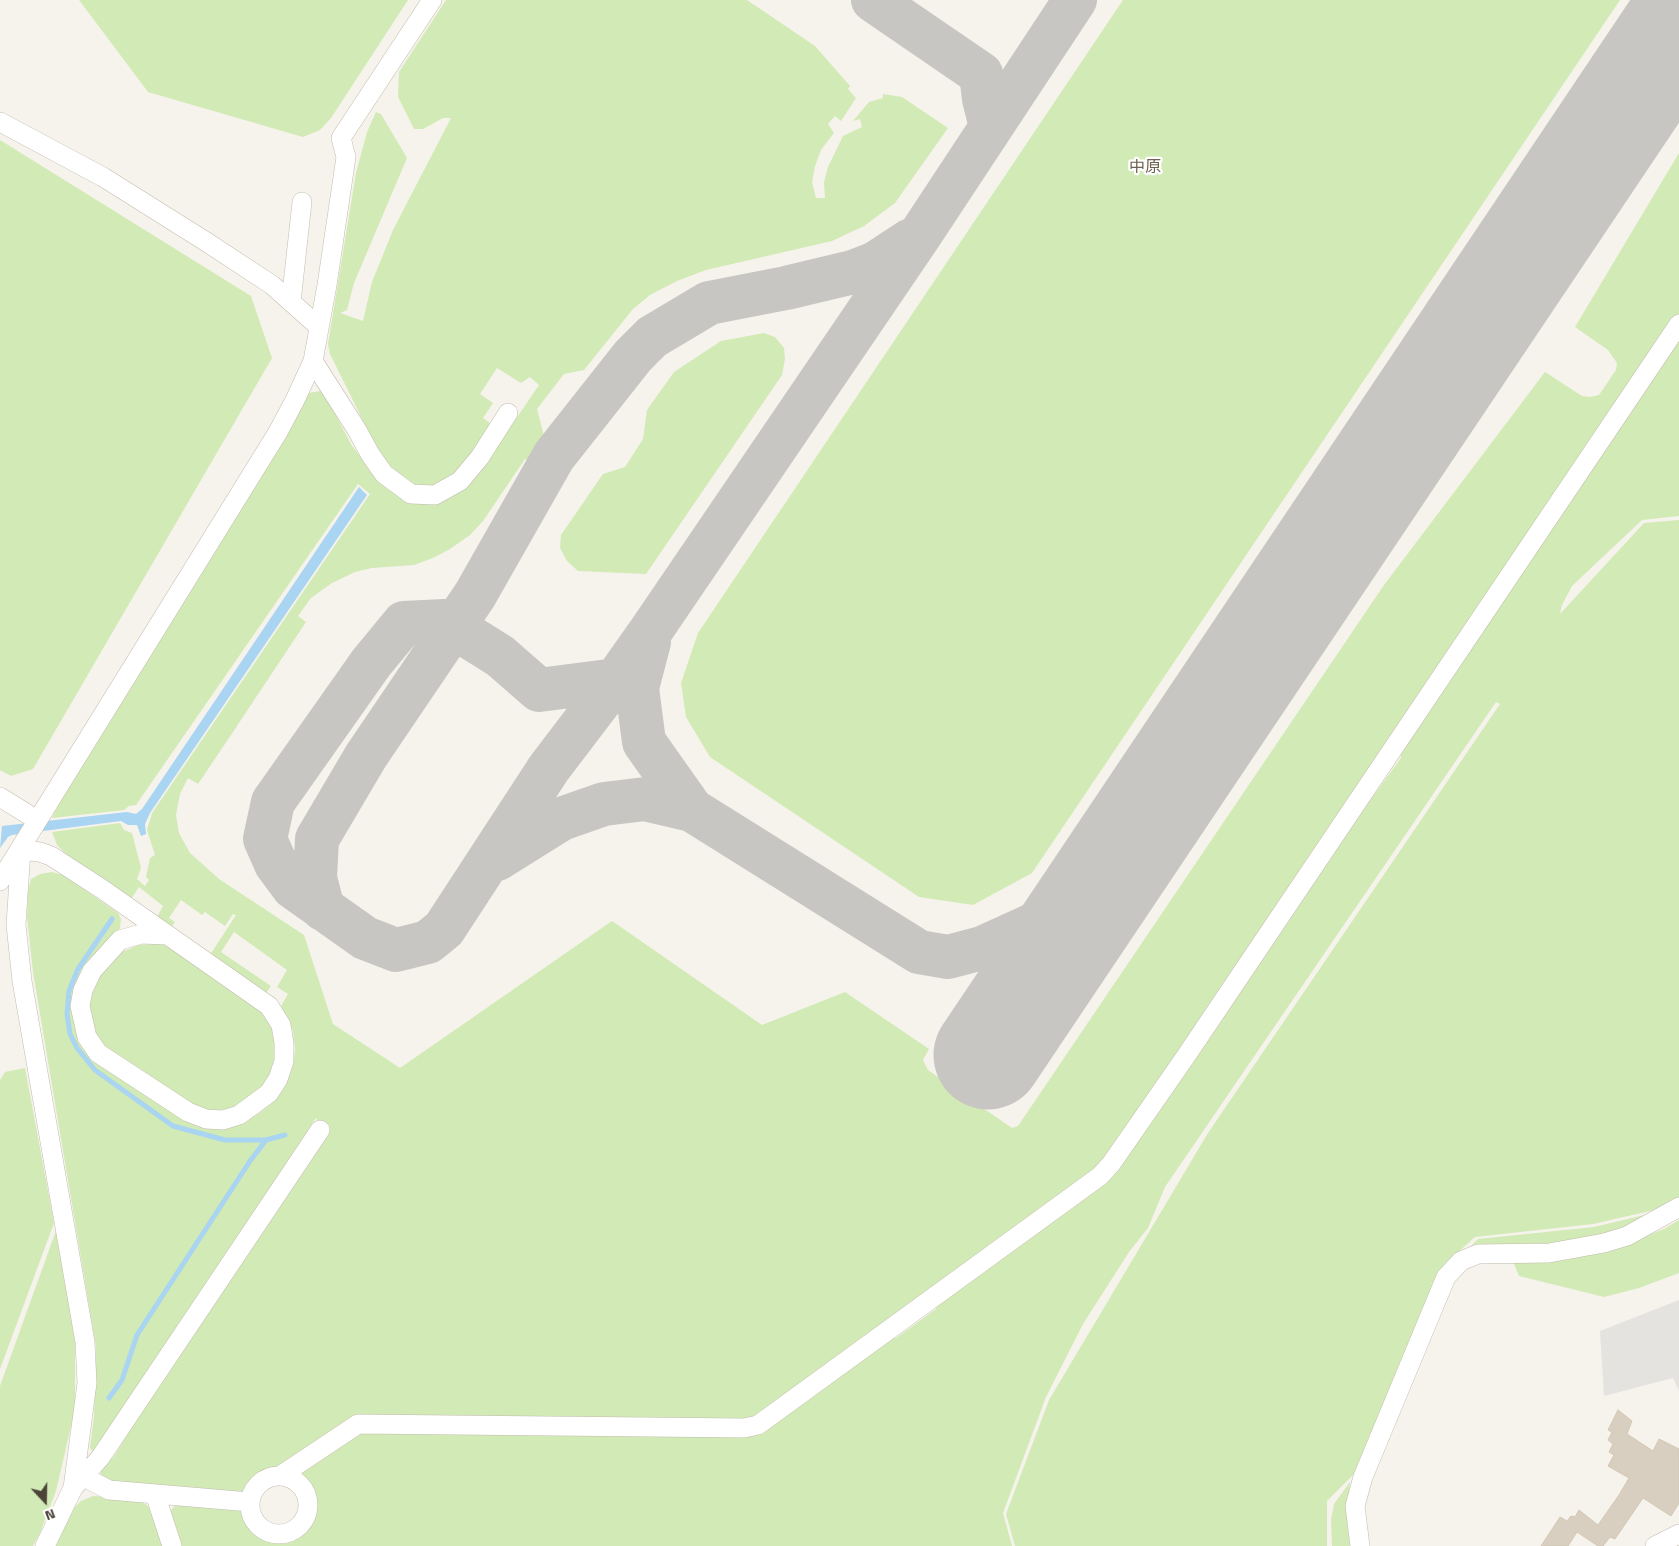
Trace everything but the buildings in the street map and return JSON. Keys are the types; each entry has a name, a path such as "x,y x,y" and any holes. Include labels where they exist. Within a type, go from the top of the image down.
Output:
{"street":[{"path":"0,881 278,432 313,360 346,157 341,138 432,0"},
{"path":"0,122 111,182 272,285 319,327"},
{"path":"291,302 302,202"},
{"path":"280,1476 297,1482 307,1498 306,1516 300,1524 284,1534 274,1534 257,1524 252,1516 250,1502 255,1488 262,1481 280,1476 358,1424 744,1428 758,1425 1100,1176 1111,1164 1180,1064 1679,324"},
{"path":"313,360 374,461 384,474 411,494 435,495 460,481 480,457 508,413"},
{"path":"0,798 37,820"},
{"path":"24,844 51,856 126,906 269,1006 281,1025 284,1061 278,1079 269,1093 239,1115 224,1120 206,1119 188,1112 98,1053 87,1037 80,1006 83,990 92,971 120,940 128,926 126,906"},
{"path":"24,844 16,925 22,981 85,1342 86,1382 79,1482"},
{"path":"120,940 141,934 166,935"},
{"path":"45,1546 79,1482 104,1453 320,1130"},
{"path":"1360,1546 1356,1506 1363,1477 1446,1277 1461,1261 1478,1254 1549,1253 1604,1243 1627,1236 1679,1207"},
{"path":"79,1482 109,1490 250,1502"},
{"path":"155,1494 172,1546"},
{"path":"1655,1546 1679,1534"}],"green space":[{"path":"79,0 408,0 331,118 320,130 303,137 148,92"},
{"path":"446,0 747,0 815,46 850,86 848,89 856,98 841,121 835,116 828,124 834,133 821,150 815,166 812,182 816,198 825,198 824,182 828,167 843,136 862,127 860,119 853,121 869,102 883,98 883,94 902,97 948,128 895,203 864,226 832,241 706,270 677,281 650,295 633,309 584,370 564,374 537,409 546,444 532,464 525,459 483,521 470,535 450,549 414,565 372,568 355,572 332,583 311,598 298,616 306,622 198,784 188,778 180,794 176,815 179,833 190,853 219,879 304,935 333,1024 400,1068 612,921 762,1025 845,992 929,1049 923,1060 928,1070 1012,1128 1018,1126 1384,585 1545,372 1582,396 1590,397 1599,395 1616,370 1617,363 1608,350 1575,327 1679,153 1679,319 1104,1164 755,1421 361,1417 279,1469 256,1476 242,1493 117,1487 101,1477 101,1470 107,1455 113,1458 139,1416 328,1134 316,1118 95,1453 92,1451 90,1447 94,1416 96,1347 33,972 27,917 28,892 31,879 40,874 52,872 63,875 118,913 121,919 120,928 115,938 84,971 95,1059 107,1070 165,1107 239,1124 258,1114 274,1101 283,1088 293,1066 295,1049 293,1031 281,1006 288,994 277,987 287,970 234,932 221,952 271,986 266,993 210,955 236,915 233,914 225,926 205,912 202,915 181,900 169,918 175,922 171,928 157,917 163,906 139,887 131,899 66,854 57,845 52,832 120,823 124,830 132,833 141,868 137,879 145,886 149,880 146,877 150,858 155,855 147,830 152,813 370,494 358,484 136,805 129,806 124,810 52,818 62,797 282,442 309,393 320,391 324,393 352,446 387,489 403,496 437,500 503,432 507,432 539,385 530,377 521,383 497,368 480,394 493,403 483,418 495,427 443,488 404,485 378,451 330,354 328,344 356,173 367,132 376,112 381,114 407,158 354,283 347,310 340,313 363,321 372,282 393,230 451,118 443,118 423,129 414,129 398,97 399,72"},
{"path":"1123,0 1620,0 1032,873 973,905 919,897 710,757 686,717 681,683 698,633"},
{"path":"0,140 251,296 272,358 33,769 11,776 0,770"},
{"path":"764,333 775,337 784,348 785,359 782,375 646,574 578,571 567,561 560,548 561,535 603,474 625,467 643,439 647,410 674,372 721,341"},
{"path":"1679,334 1679,516 1642,520 1572,586 1562,605 1560,614 1644,523 1679,520 1679,1199 1663,1208 1593,1224 1475,1237 1456,1254 1441,1273 1354,1474 1327,1501 1327,1546 1015,1546 1006,1514 1049,1400 1208,1133 1500,704 1496,702 1165,1187 1148,1228 1129,1252 1083,1324 1046,1397 1003,1513 1012,1546 178,1546 170,1519 171,1510 177,1504 242,1510 250,1526 260,1535 271,1540 285,1541 297,1536 308,1527 315,1514 315,1499 303,1479 292,1472 356,1429 749,1432 886,1338 896,1338 936,1309 938,1301 1104,1179 1364,801 1371,799 1401,758 1400,749"},
{"path":"138,945 168,945 260,1009 274,1027 276,1061 270,1075 262,1086 237,1108 209,1111 196,1107 107,1049 89,1021 89,1001 105,966 122,952"},
{"path":"25,1068 54,1223 0,1369 0,1080 5,1072"},
{"path":"1657,1212 1605,1238 1464,1253 1478,1239 1594,1227"},
{"path":"1679,1220 1679,1273 1639,1288 1604,1297 1519,1276 1512,1259 1603,1253 1664,1229"},
{"path":"57,1228 75,1342 75,1409 56,1491 33,1546 0,1546 0,1386"},
{"path":"1350,1482 1347,1521 1350,1546 1332,1546 1331,1520 1334,1504"},
{"path":"93,1496 136,1498 148,1506 165,1546 56,1546 73,1509 81,1501"}],"shaded area":[{"path":"1679,1300 1679,1391 1673,1378 1604,1396 1600,1331"}],"water":[{"path":"359,487 367,495 150,813 145,824 146,834 141,836 137,825 128,825 121,821 12,835 8,837 0,848 2,826 127,812 136,814 142,809"}],"waterway":[{"path":"112,919 78,969 69,991 67,1014 70,1034 77,1048 95,1070 173,1126 225,1140 266,1140"},
{"path":"109,1398 122,1380 137,1335 250,1161 266,1140 285,1135"}],"taxiway":[{"path":"873,0 981,74 984,99 991,127"},
{"path":"616,680 539,690 500,656 444,621 404,623 371,663 273,802 265,839 276,864 293,887 365,938 396,950 428,942 444,929 549,768 616,680 652,629 920,235 1075,0"},
{"path":"323,909 315,878 317,839 366,756 475,595 554,456 633,356 652,337 709,303 786,288 853,272 876,263 911,240"},
{"path":"649,642 637,688 644,742 692,810 919,952 948,957 982,948 1068,909 1097,892"},
{"path":"497,859 561,819 604,804 645,799 692,810"}],"runway":[{"path":"988,1055 1679,25"}],"district":[{"name":"中原","path":"1145,168"}]}
